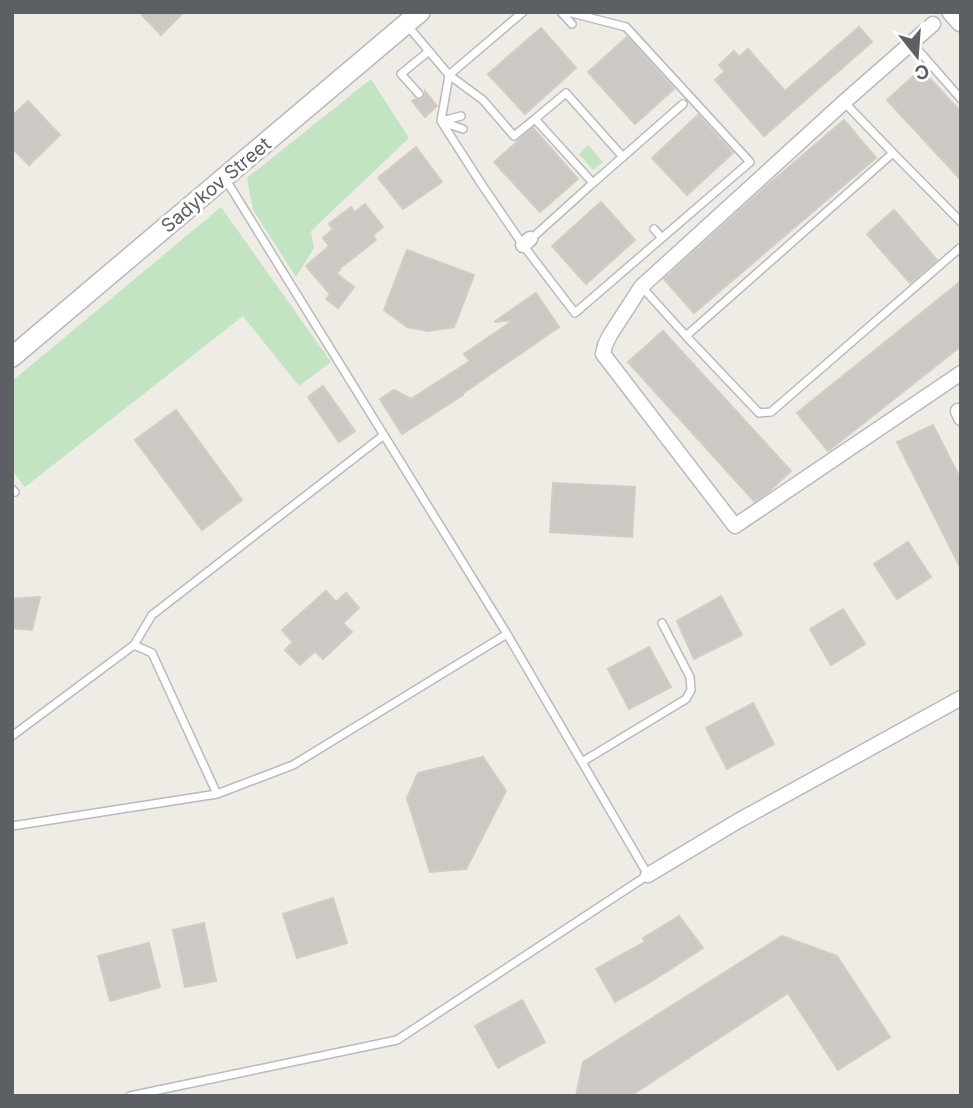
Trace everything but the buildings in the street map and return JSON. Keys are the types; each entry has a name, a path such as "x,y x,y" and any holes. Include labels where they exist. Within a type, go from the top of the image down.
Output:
{"street":[{"path":"952,12 961,22"},
{"name":"Sadykov Street","path":"12,356 413,18"},
{"path":"933,24 641,287 610,335 603,354 735,526 961,373"},
{"path":"648,875 961,698"}],"lane":[{"path":"523,12 449,75 442,121 482,186 526,242 575,313 750,162 626,27 568,12"},
{"path":"561,12 572,24"},
{"path":"413,18 429,51 449,75 483,100 514,136 566,93 623,157"},
{"path":"912,43 961,99"},
{"path":"419,94 401,74 429,51"},
{"path":"844,102 961,222"},
{"path":"526,242 683,104"},
{"path":"442,121 461,116"},
{"path":"535,119 593,184"},
{"path":"442,121 463,129"},
{"path":"686,336 893,153"},
{"path":"130,1096 397,1040 648,875 507,634 225,177"},
{"path":"654,229 662,237"},
{"path":"641,287 759,413 771,412 961,247"},
{"path":"12,736 134,645 152,615 384,435"},
{"path":"582,762 685,699 691,690 690,677 662,623"},
{"path":"12,826 217,794 293,765 507,634"},
{"path":"134,645 152,653 217,794"}],"green space":[{"path":"371,79 409,138 311,231 314,248 296,277 253,210 247,178"},
{"path":"588,145 603,162 593,170 579,154"},
{"path":"221,207 331,362 299,386 243,316 25,487 12,470 12,381"}]}
